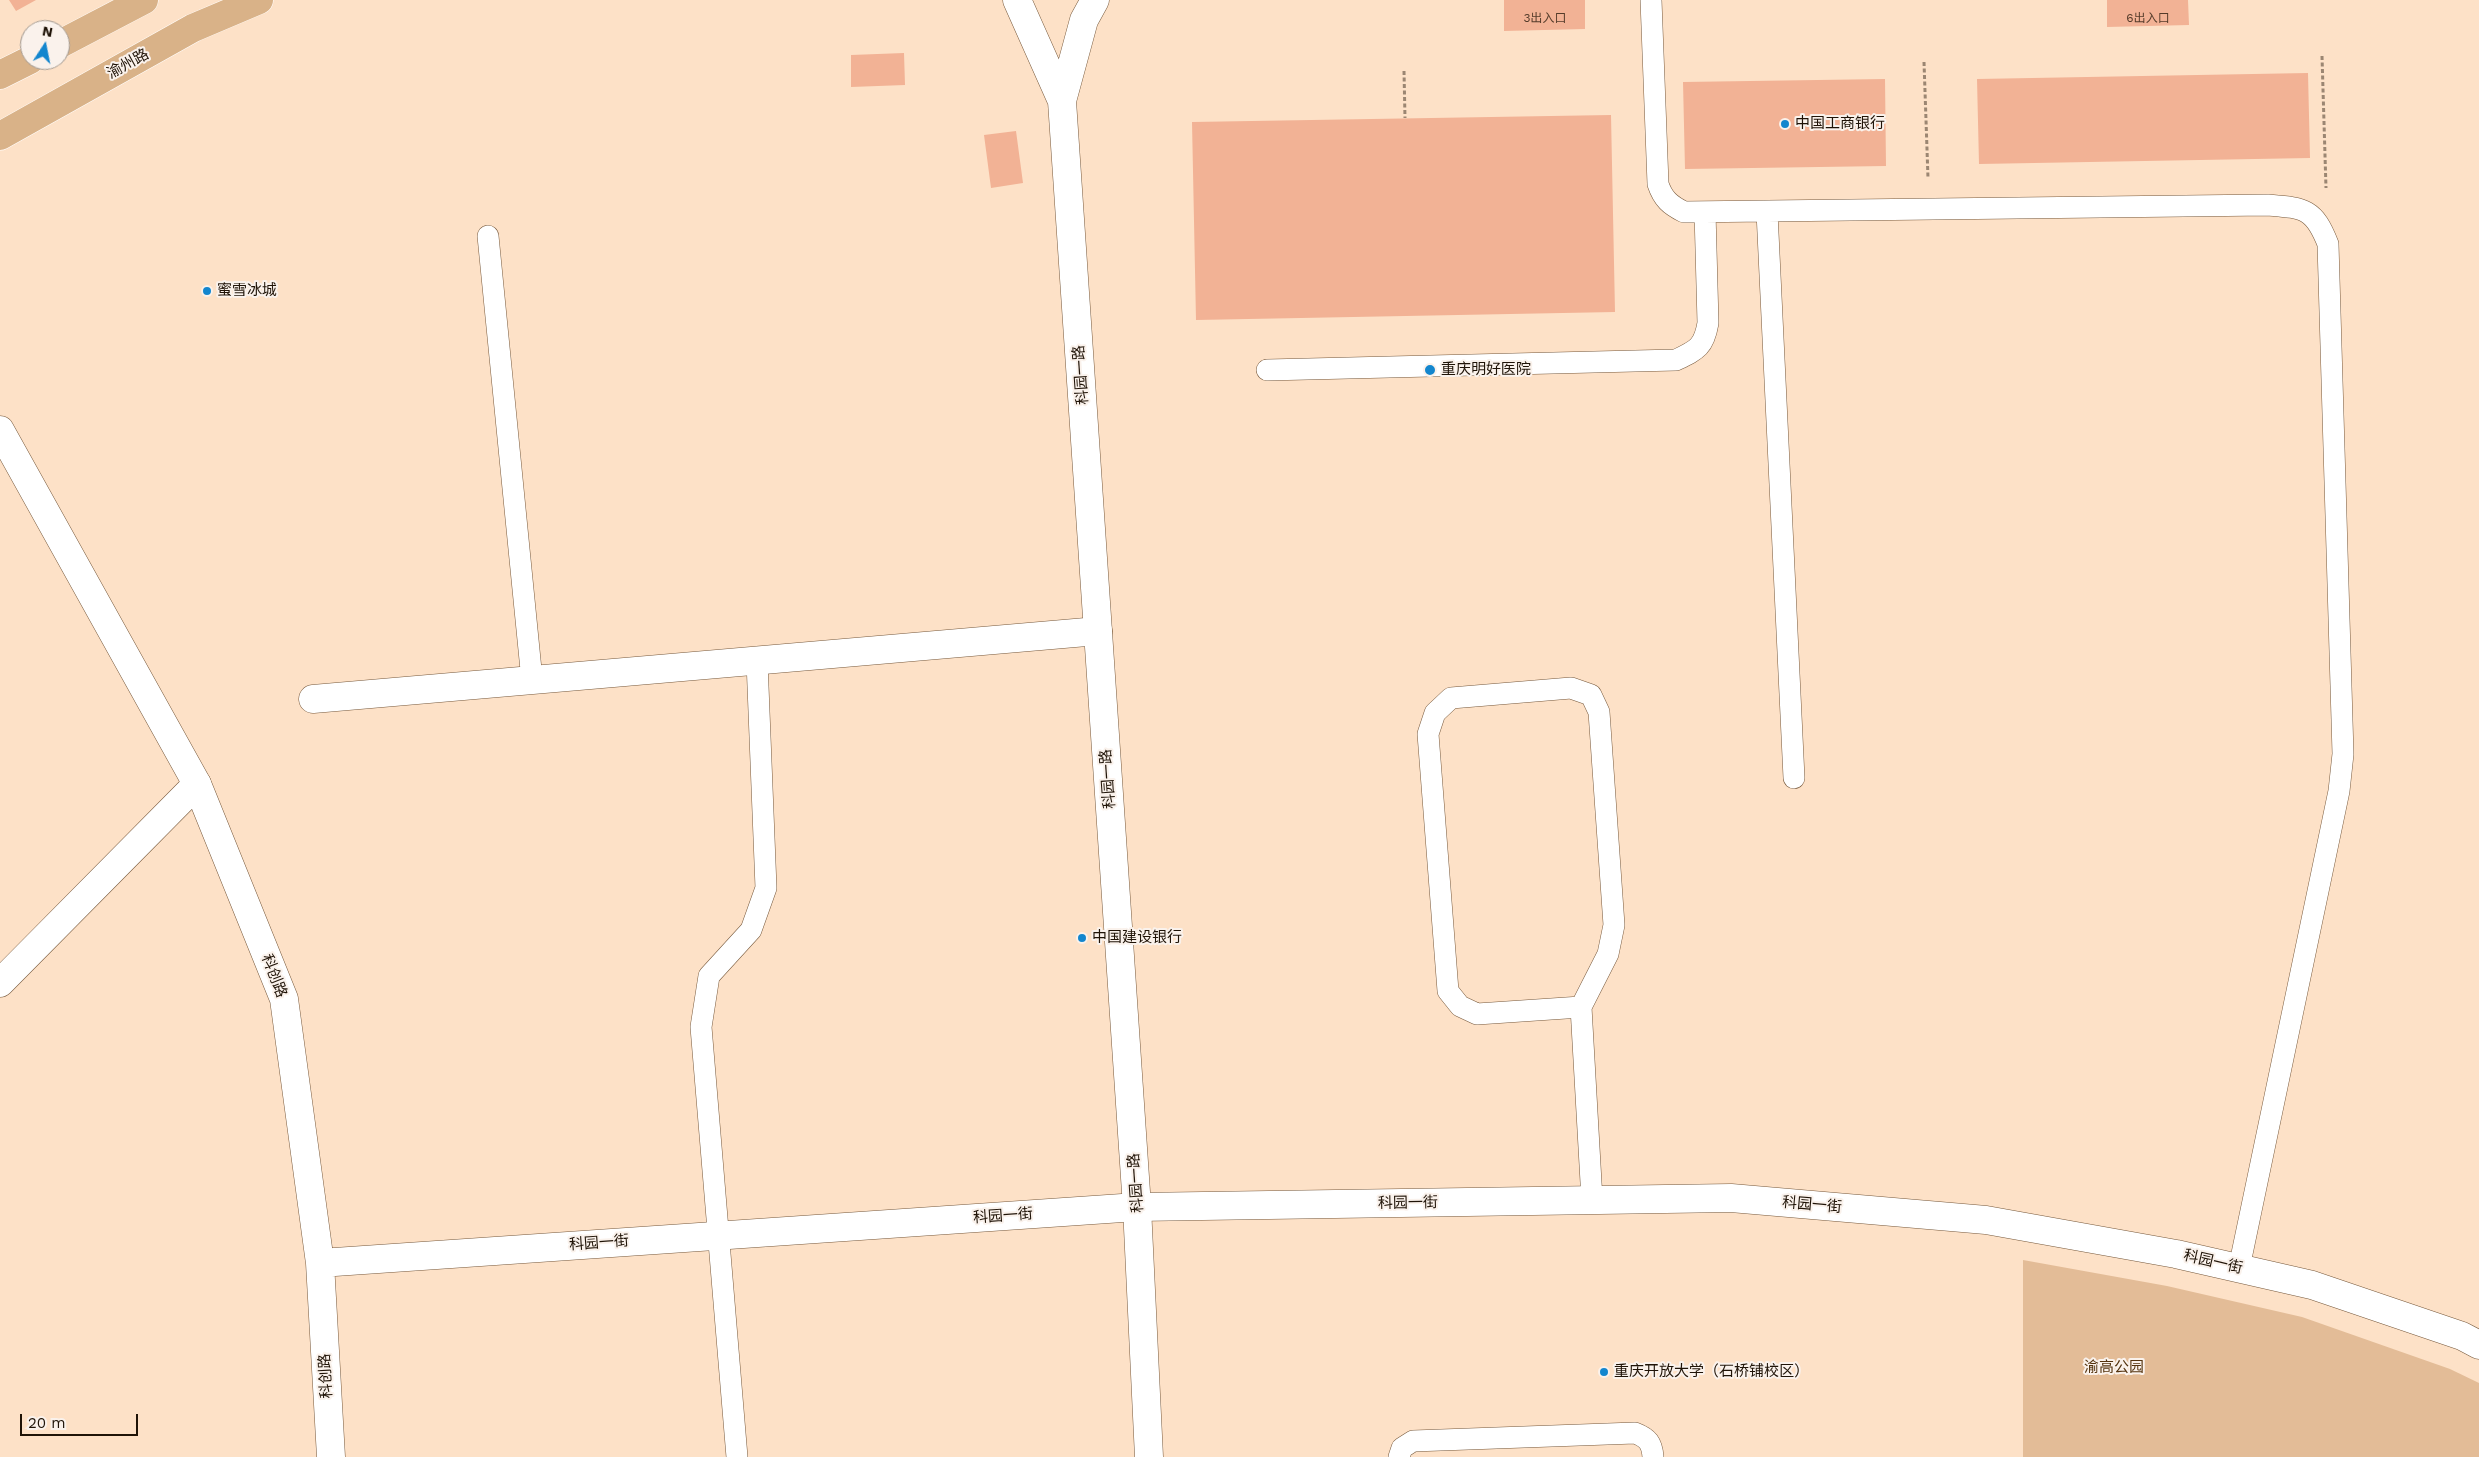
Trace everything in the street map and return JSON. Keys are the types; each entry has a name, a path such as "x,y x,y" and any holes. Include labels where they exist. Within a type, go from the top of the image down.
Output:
{"main road":[{"path":"70,39 144,0"},
{"name":"渝州路","path":"0,136 193,28 259,0"},
{"path":"0,75 20,65"}],"street":[{"path":"1017,0 1062,102"},
{"path":"1062,102 1084,20 1095,0"},
{"name":"科园一路","path":"1062,102 1137,1207 1149,1457"},
{"name":"科创路","path":"0,430 197,784 284,999 320,1262 331,1457"},
{"path":"313,699 1098,630"},
{"path":"0,983 197,784"},
{"name":"科园一街","path":"320,1262 1137,1207 1731,1198 1986,1220 2176,1254 2312,1285 2462,1336 2479,1345"}],"lane":[{"path":"1651,0 1658,184 1662,196 1672,206 1684,212 2268,205 2307,212 2320,224 2328,244 2342,754 2340,791 2239,1268"},
{"path":"1267,370 1676,360 1694,352 1705,339 1707,331 1705,212"},
{"path":"1766,212 1794,778"},
{"path":"488,236 532,680"},
{"path":"737,1457 701,1027 709,976 751,930 766,888 757,661"},
{"path":"1581,1007 1477,1014 1460,1006 1448,991 1428,734 1435,713 1451,698 1571,688 1591,694 1599,712 1614,925 1608,954 1581,1007 1592,1200"},
{"path":"1398,1457 1402,1448 1413,1441 1635,1433 1646,1437 1652,1446 1653,1457"}],"path":[{"path":"2322,56 2328,244"},
{"path":"1924,62 1929,209"},
{"path":"1404,71 1405,118"}],"green space":[{"name":"渝高公园","path":"2023,1260 2167,1286 2302,1317 2450,1369 2479,1383 2479,1457 2023,1457"}],"building":[{"path":"9,0 36,0 16,11"},
{"path":"1504,0 1585,0 1585,29 1504,31"},
{"path":"2107,0 2188,0 2189,25 2107,27"},
{"path":"904,53 905,85 851,87 851,55"},
{"path":"2308,73 2310,158 1979,164 1977,79"},
{"name":"中国工商银行","path":"1885,79 1886,166 1685,169 1683,82"},
{"path":"1611,115 1615,312 1196,320 1192,122"},
{"path":"1016,131 1023,183 991,188 984,135"}],"place":[{"name":"中国工商银行","path":"1785,124"},
{"name":"蜜雪冰城","path":"207,291"},
{"name":"重庆明好医院","path":"1430,370"},
{"name":"中国建设银行","path":"1082,938"},
{"name":"重庆开放大学（石桥铺校区）","path":"1604,1372"}]}
